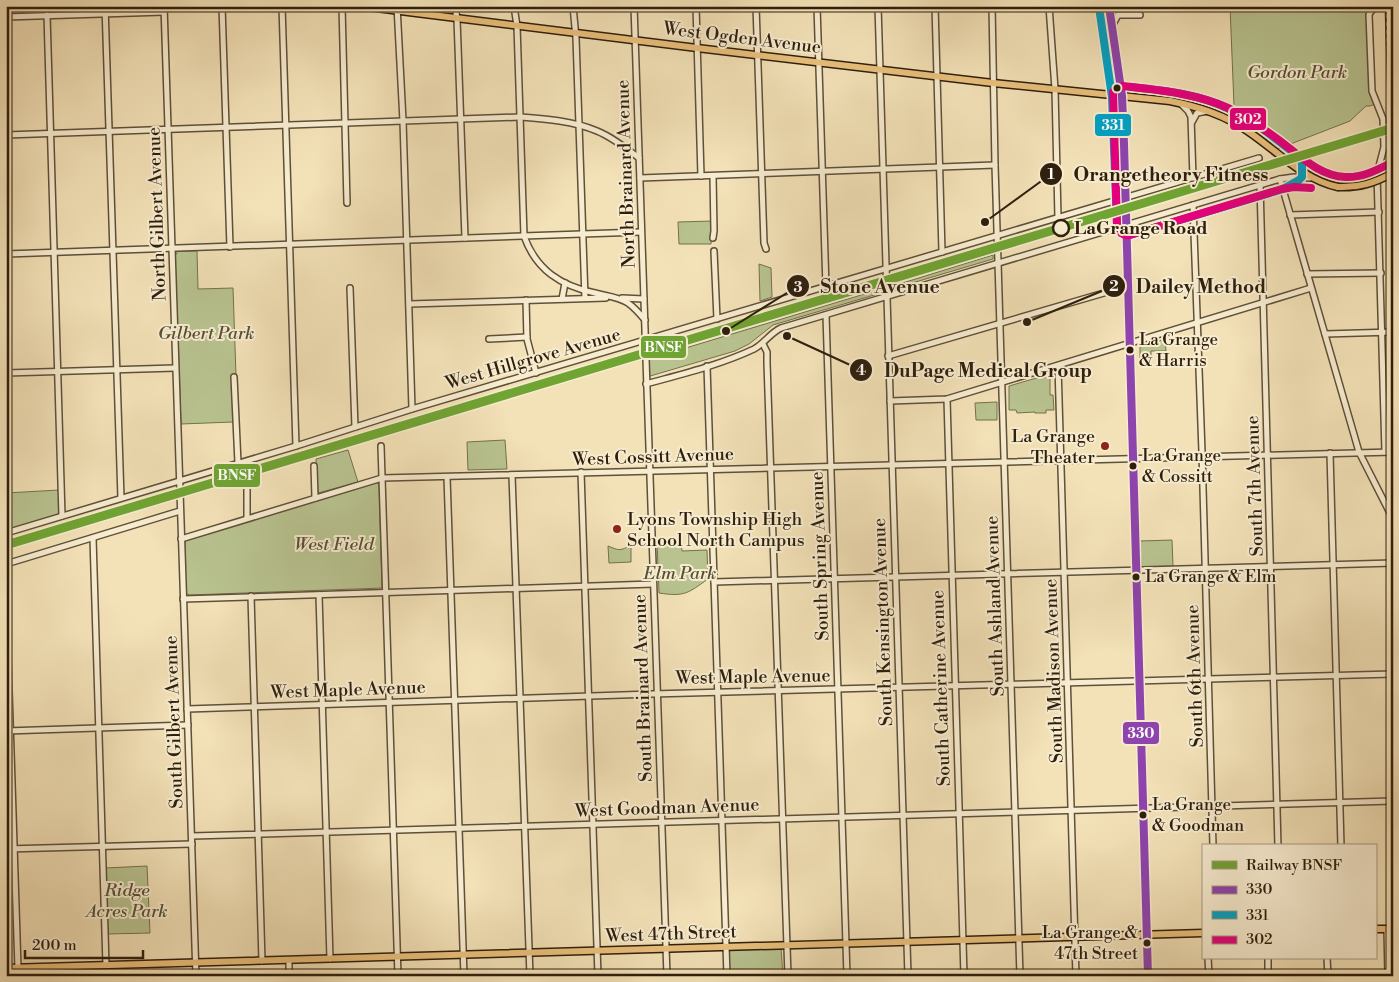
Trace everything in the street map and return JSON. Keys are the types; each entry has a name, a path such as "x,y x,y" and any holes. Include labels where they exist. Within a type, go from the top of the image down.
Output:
{"main road":[{"name":"West Ogden Avenue","path":"360,6 398,9 458,19 636,41 1180,103 1225,118 1243,128 1313,178 1338,187 1359,187 1393,173"},
{"path":"1110,8 1122,96 1126,197 1148,976"},
{"path":"1376,929 1390,929"},
{"name":"West 47th Street","path":"6,968 1202,933"}],"street":[{"path":"105,6 121,498"},
{"path":"222,6 230,247"},
{"path":"282,6 296,446"},
{"path":"342,6 347,203"},
{"path":"455,6 458,19 465,238"},
{"path":"514,6 517,26 524,236 531,252 553,276 584,291 616,298 628,303 645,320"},
{"path":"573,6 580,125 585,298"},
{"name":"North Brainard Avenue","path":"634,6 646,340"},
{"path":"696,6 701,176"},
{"path":"756,6 766,250"},
{"path":"817,6 826,287"},
{"name":"South Kensington Avenue","path":"878,6 908,976"},
{"path":"935,6 942,252"},
{"name":"South Ashland Avenue","path":"992,6 995,165 1020,976"},
{"path":"1049,6 1056,89 1058,218"},
{"path":"1385,452 1377,174 1384,138 1382,115 1372,91 1369,15 1370,11 1374,8 1393,8"},
{"path":"6,17 105,14 164,9"},
{"name":"North Gilbert Avenue","path":"164,9 179,480"},
{"path":"398,9 412,409"},
{"path":"47,15 62,516"},
{"path":"1112,28 1118,16 1140,15"},
{"path":"1180,103 1189,112 1191,122 1194,178"},
{"path":"1191,122 1197,114 1208,111"},
{"path":"6,135 520,117 548,119 580,125 598,131 619,143 639,158"},
{"name":"West Hillgrove Avenue","path":"6,533 296,446 412,409 1259,158"},
{"path":"1280,179 1293,172 1292,164"},
{"path":"640,178 995,165"},
{"path":"713,176 713,238"},
{"path":"646,384 739,356 763,344 777,330 887,296 1280,179 1294,176 1313,178"},
{"path":"1280,179 1359,452 1393,519"},
{"name":"South 7th Avenue","path":"1260,185 1278,844"},
{"name":"South 6th Avenue","path":"1193,205 1206,568 1213,844"},
{"path":"1290,215 1379,212"},
{"path":"6,254 641,232"},
{"path":"714,251 717,319"},
{"path":"1307,274 1381,273"},
{"path":"562,299 566,283"},
{"path":"350,288 354,427"},
{"path":"888,356 1121,288 1129,292"},
{"path":"890,401 946,399 1311,288"},
{"path":"409,304 585,298 644,298"},
{"path":"526,300 526,337 536,373"},
{"name":"South Spring Avenue","path":"826,315 847,976"},
{"path":"1325,334 1393,332"},
{"path":"489,339 526,337"},
{"name":"South Brainard Avenue","path":"646,340 667,976"},
{"path":"763,344 767,352 788,976"},
{"path":"707,366 727,976"},
{"name":"South Madison Avenue","path":"1058,366 1076,976"},
{"path":"6,373 175,368"},
{"path":"234,377 238,463"},
{"name":"South Catherine Avenue","path":"946,399 964,976"},
{"path":"381,446 398,976"},
{"name":"West Cossitt Avenue","path":"181,539 382,478 1393,452"},
{"path":"1330,453 1341,844"},
{"path":"314,466 315,498"},
{"path":"581,472 598,976"},
{"path":"512,475 530,976"},
{"path":"447,476 464,976"},
{"name":"South Gilbert Avenue","path":"179,480 196,976"},
{"path":"247,486 247,518"},
{"path":"6,564 180,511"},
{"path":"93,538 106,966"},
{"path":"714,582 1393,563"},
{"path":"183,598 653,584"},
{"path":"319,595 330,959"},
{"path":"251,596 262,961"},
{"path":"6,597 8,731 18,968"},
{"name":"West Maple Avenue","path":"187,709 717,692 1393,674"},
{"path":"8,731 188,726"},
{"name":"West Goodman Avenue","path":"192,836 1393,800"},
{"path":"6,849 192,844"},
{"path":"1388,976 1390,929"},
{"path":"289,960 289,976"},
{"path":"1208,960 1209,976"},
{"path":"1268,960 1268,976"},
{"path":"1327,960 1328,976"}],"green space":[{"path":"6,6 71,6 71,13 6,16"},
{"name":"Gordon Park","path":"1230,6 1367,6 1369,83 1375,104 1366,106 1350,121 1275,150 1231,120 1234,105"},
{"path":"713,221 711,244 679,244 678,222"},
{"name":"Gilbert Park","path":"178,251 197,251 198,289 233,288 236,376 232,377 233,422 181,424 175,256"},
{"path":"993,255 993,259 892,289 893,286"},
{"path":"759,264 771,268 772,297 760,301"},
{"path":"881,289 881,293 773,325 749,344 735,351 647,377 646,360"},
{"path":"1165,339 1166,351 1151,351 1151,358 1140,358 1140,347"},
{"path":"1050,376 1050,395 1053,395 1054,410 1046,410 1046,413 1017,413 1016,410 1009,410 1009,386"},
{"path":"997,402 997,420 976,420 975,403"},
{"path":"505,440 507,469 468,470 467,442"},
{"path":"348,450 358,482 318,493 316,459"},
{"name":"West Field","path":"376,482 379,484 382,588 189,595 185,592 185,541"},
{"path":"59,490 60,514 6,530 6,493"},
{"path":"1172,540 1173,566 1141,567 1140,541"},
{"name":"Elm Park","path":"681,541 682,551 707,550 708,579 686,593 659,593 657,542"},
{"path":"631,545 631,562 609,563 608,546 620,550"},
{"name":"Ridge Acres Park","path":"147,866 150,933 107,934 105,868"},
{"path":"781,948 783,976 729,976 729,949"}],"railway":[{"path":"1386,6 1393,234"},
{"path":"6,548 1393,131"}],"rail line":[{"name":"BNSF","path":"6,545 1393,128"}],"transit line":[{"name":"330","path":"1109,6 1122,96 1124,144 1148,976"},
{"name":"331","path":"1099,7 1112,97 1117,225 1121,233 1130,235 1283,189 1302,177 1302,163 1299,157 1250,121 1229,109 1197,97 1131,87"},
{"name":"302","path":"1311,188 1294,187 1282,189 1130,235 1123,234 1118,230 1117,225 1113,92 1123,86 1176,93 1215,103 1247,118 1308,163 1335,176 1351,177 1362,175 1389,164"}],"place":[{"name":"Orangetheory Fitness","path":"985,222"},
{"name":"LaGrange Road","path":"1061,228"},
{"name":"Dailey Method","path":"1027,322"},
{"name":"Stone Avenue","path":"726,331"},
{"name":"DuPage Medical Group","path":"787,336"},
{"name":"La Grange & Harris","path":"1130,350"},
{"name":"La Grange Theater","path":"1105,446"},
{"name":"La Grange & Cossitt","path":"1133,466"},
{"name":"Lyons Township High School North Campus","path":"617,529"},
{"name":"La Grange & Elm","path":"1136,577"},
{"name":"La Grange & Goodman","path":"1143,815"},
{"name":"La Grange & 47th Street","path":"1147,943"}]}
